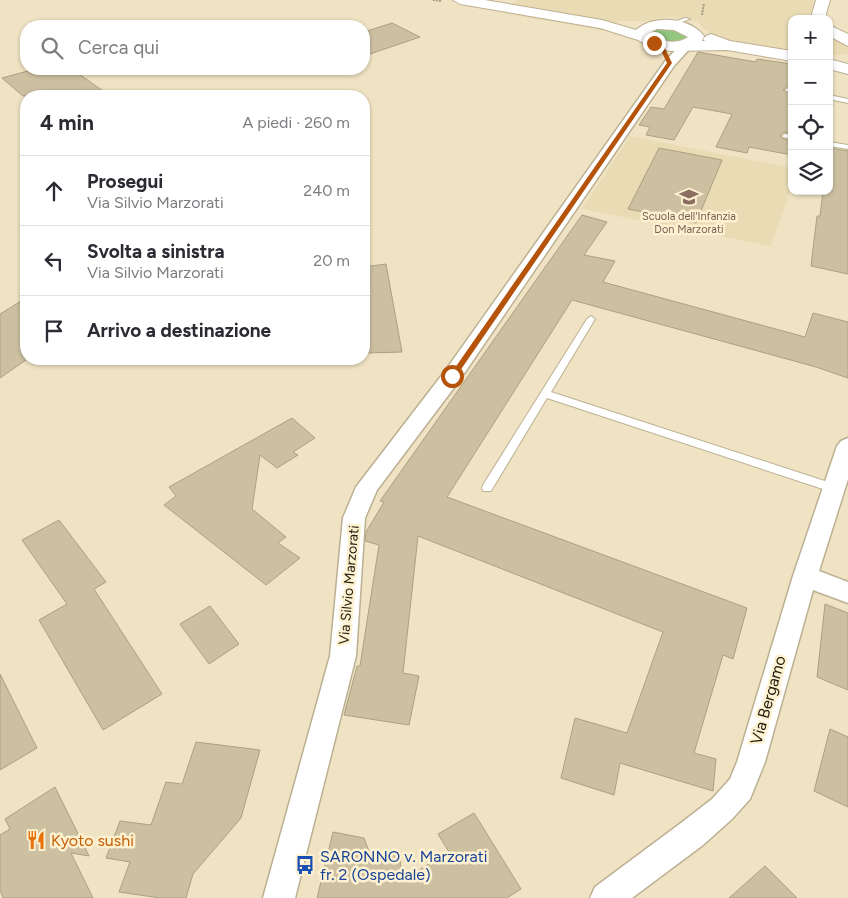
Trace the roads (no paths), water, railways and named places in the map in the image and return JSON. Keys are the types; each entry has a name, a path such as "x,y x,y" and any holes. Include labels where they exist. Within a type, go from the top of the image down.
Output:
{"street":[{"path":"460,0 648,31 669,25 689,36 727,45 788,55"},
{"path":"819,15 823,0"},
{"path":"648,31 648,40 666,54"},
{"path":"833,32 848,41 842,62"},
{"name":"Via Silvio Marzorati","path":"279,898 343,656 354,518 367,487 452,376 666,54 689,36"},
{"name":"Via Bergamo","path":"606,898 692,834 722,809 740,789 750,762 805,576 848,446"},
{"path":"805,576 848,593"}],"lane":[{"path":"833,98 848,101"},
{"path":"833,145 848,147"},
{"path":"487,488 591,319"},
{"path":"545,394 833,488"}],"place":[{"name":"Scuola dell'Infanzia Don Marzorati","path":"689,197"},
{"name":"Kyoto sushi","path":"36,840"},
{"name":"SARONNO v. Marzorati fr. 2 (Ospedale)","path":"305,865"}]}
